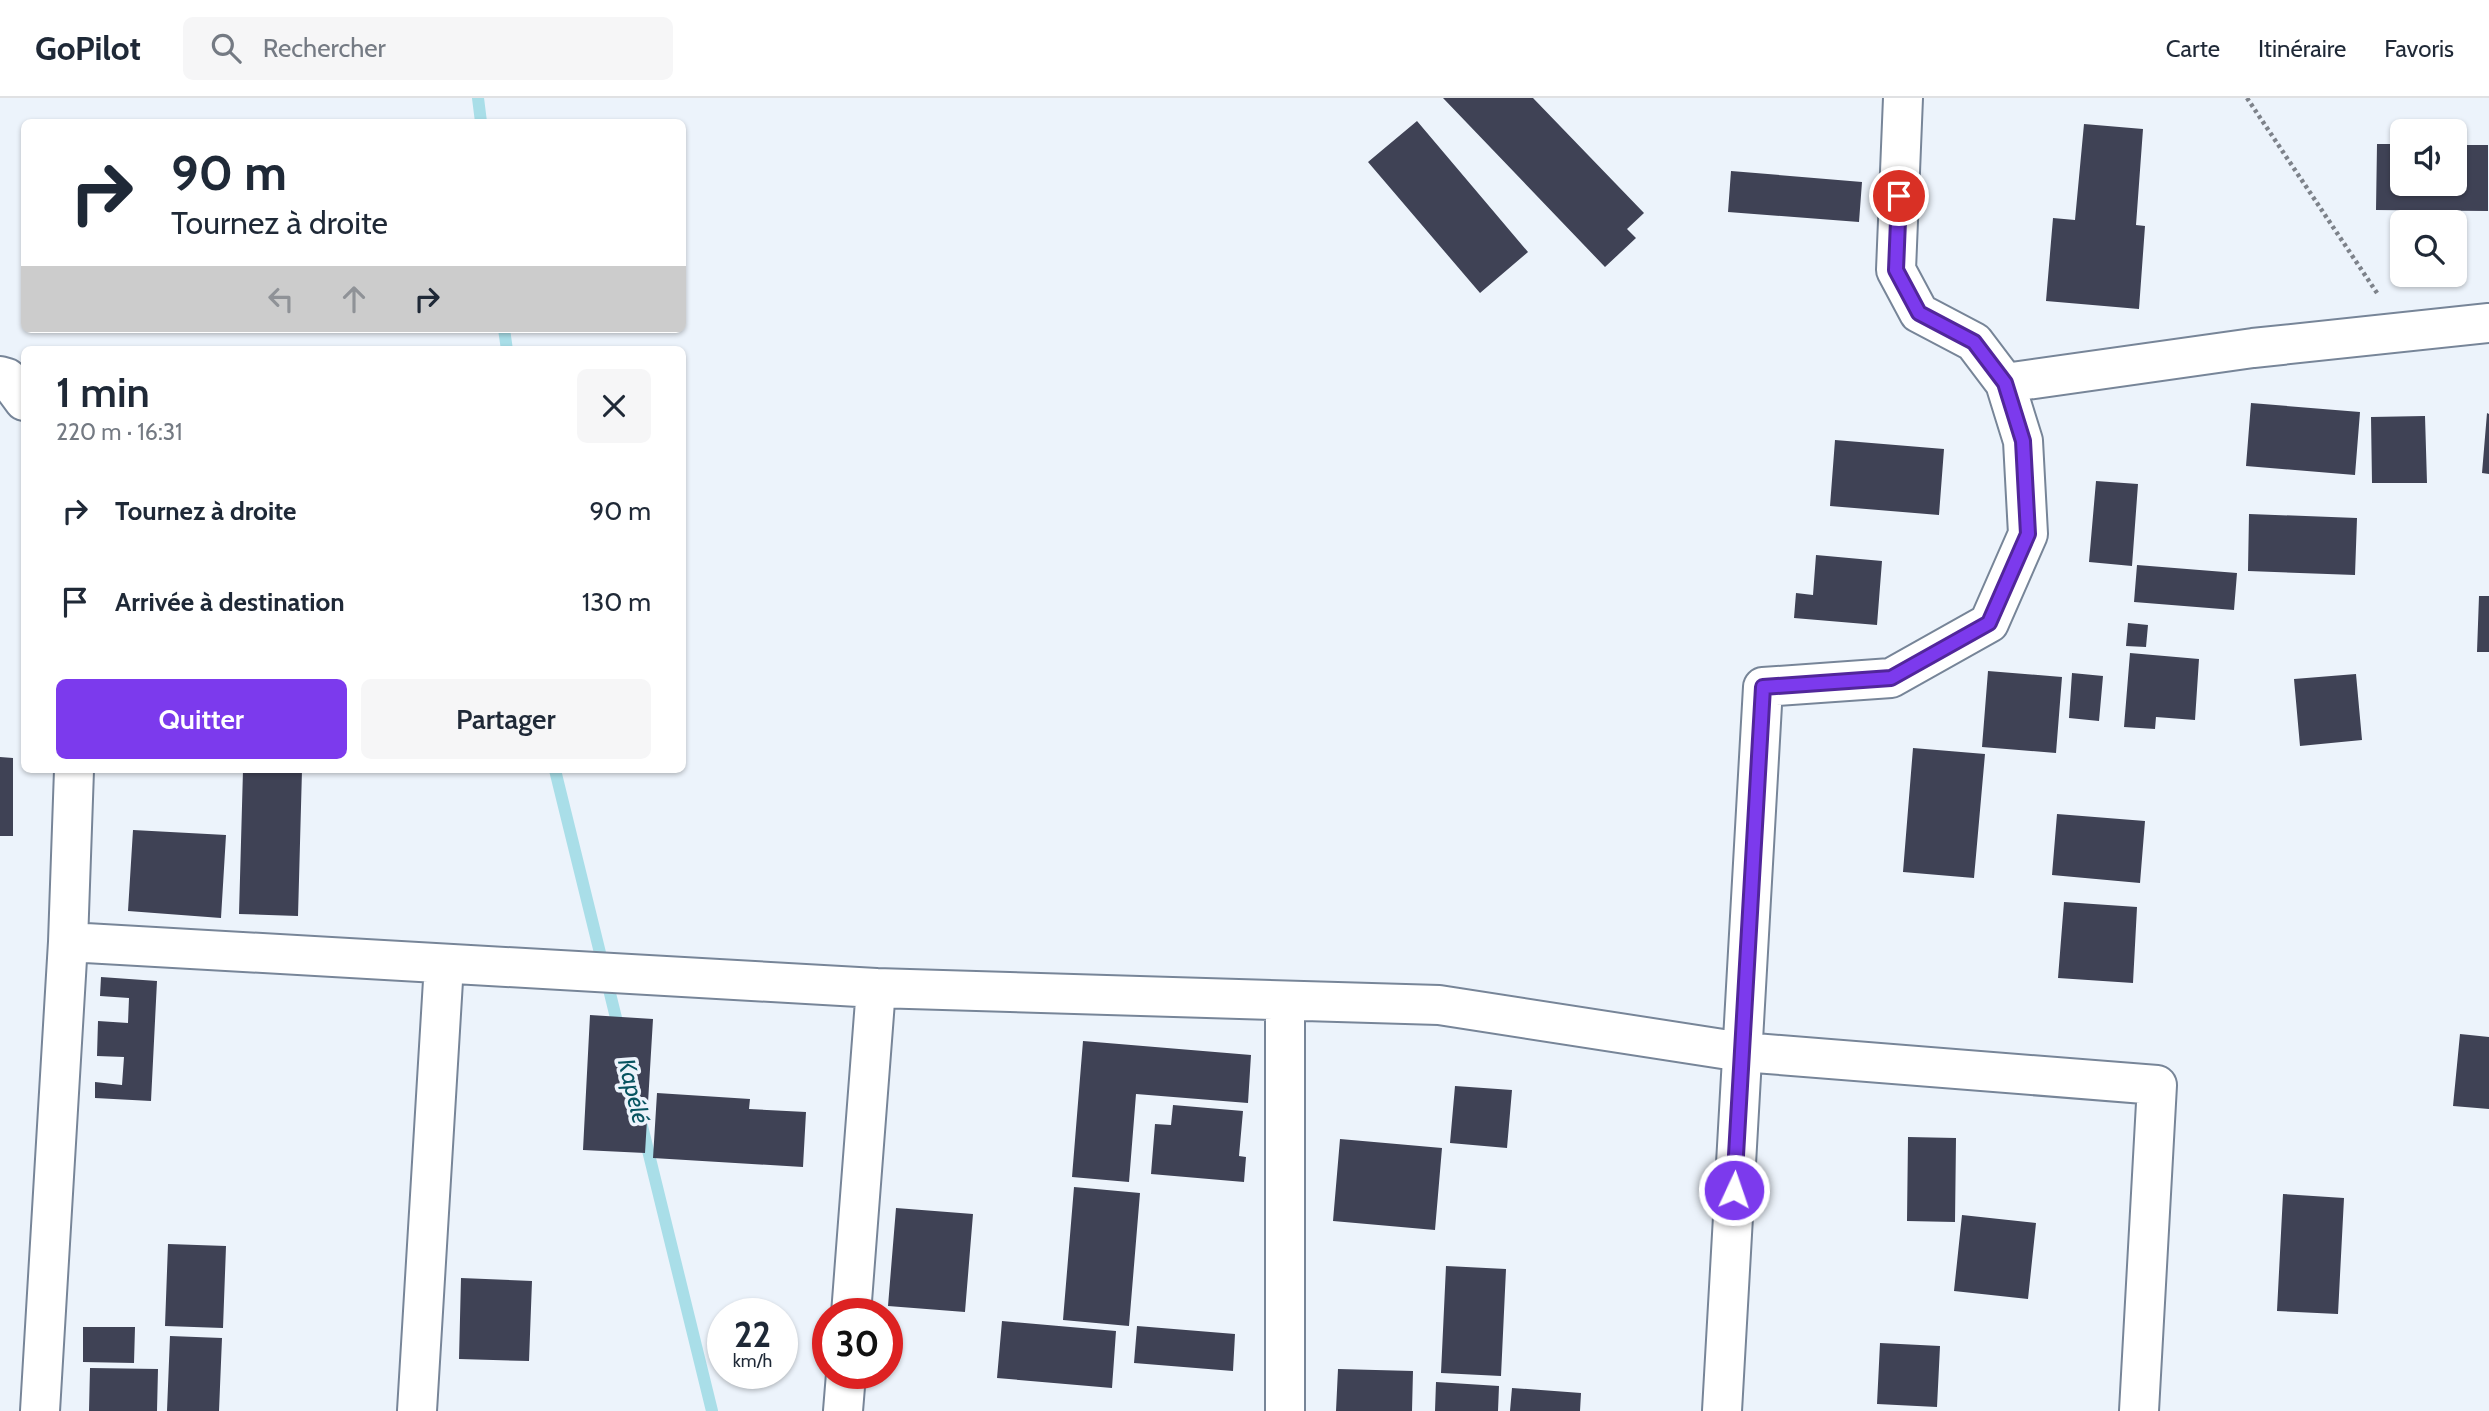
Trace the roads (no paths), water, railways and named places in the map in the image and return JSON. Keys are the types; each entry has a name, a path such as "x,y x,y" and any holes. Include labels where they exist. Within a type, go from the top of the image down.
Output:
{"street":[{"path":"1722,1411 1763,687 1891,678 1989,623 2028,534 2023,441 2005,383 1974,342 1919,313 1896,270 1903,98"},
{"path":"2005,383 2253,348 2489,323"},
{"path":"0,376 7,378 21,397"},
{"path":"40,1411 68,942 74,773"},
{"path":"68,942 876,988 1439,1005 1742,1052 2157,1085 2139,1411"},
{"path":"417,1411 444,964"},
{"path":"852,1298 876,988"},
{"path":"1284,1411 1285,1001"},
{"path":"844,1411 845,1389"}],"waterway":[{"name":"Kapélé","path":"478,98 481,119"},
{"name":"Kapélé","path":"505,333 506,346"},
{"name":"Kapélé","path":"556,773 619,1030"},
{"name":"Kapélé","path":"642,1126 712,1411"}]}
